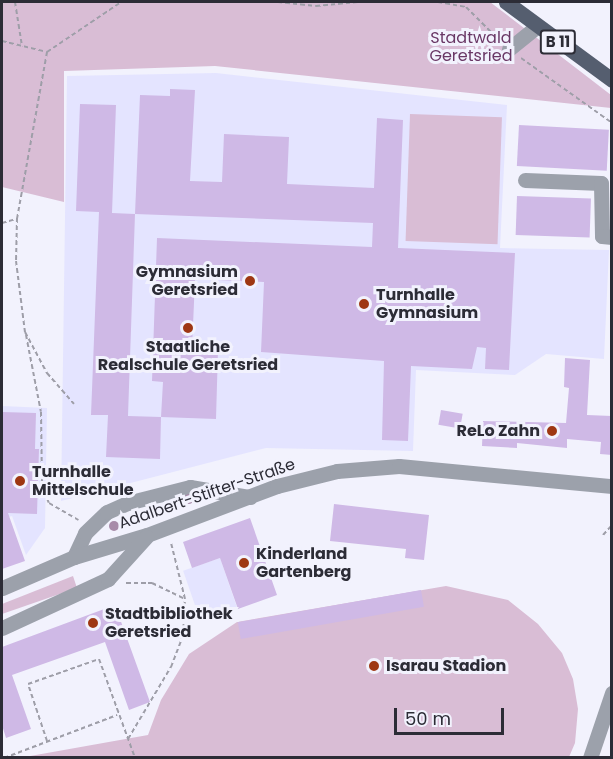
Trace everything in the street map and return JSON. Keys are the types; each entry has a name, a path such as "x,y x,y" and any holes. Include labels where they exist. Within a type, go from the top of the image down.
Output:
{"main road":[{"name":"B 11","path":"506,2 612,80"}],"street":[{"path":"509,49 537,26"},
{"path":"525,180 601,183 602,236 612,237"},
{"name":"Adalbert-Stifter-Straße","path":"2,588 74,557 147,535 250,497 337,471 399,466 612,486"},
{"path":"74,557 85,533 107,512 127,503 190,487 250,497"},
{"path":"2,628 108,579 147,535"},
{"path":"590,758 612,693"}],"path":[{"path":"15,2 22,46"},
{"path":"81,521 49,503 42,486 41,412 16,261 17,218 47,52 121,2 131,2"},
{"path":"278,2 316,6 358,2"},
{"path":"438,2 466,7 509,49 612,123"},
{"path":"2,41 47,52"},
{"path":"2,223 17,218"},
{"path":"26,332 47,373 74,404"},
{"path":"142,519 161,511"},
{"path":"603,535 612,525"},
{"path":"128,739 171,667 183,636 185,599 171,542"},
{"path":"122,583 152,583 185,599"},
{"path":"47,741 28,684 99,659 117,715 135,758"},
{"path":"4,758 117,715"}],"shaded area":[{"path":"216,73 507,105 500,248 609,250 604,359 546,354 515,375 416,370 413,451 266,448 61,501 67,76"},
{"name":"Turnhalle Mittelschule","path":"2,406 47,408 45,528 26,555 12,516 2,519"},
{"path":"220,558 238,609 201,622 183,571"}],"green space":[{"name":"Stadtwald Geretsried","path":"2,2 490,2 611,95 611,108 215,66 64,71 64,202 2,187"},
{"path":"410,114 502,117 498,244 406,241"},
{"path":"73,576 77,588 2,614 2,604"},
{"name":"Isarau Stadion","path":"446,586 508,600 538,624 562,653 573,679 578,709 575,743 569,757 19,758 148,735 161,700 189,654 237,622"}],"building":[{"path":"170,89 195,90 190,181 222,182 224,134 289,137 287,184 374,188 377,118 403,120 398,248 515,253 509,370 485,369 486,348 477,347 472,369 411,366 408,441 382,440 384,361 261,352 264,282 195,279 192,349 218,350 216,419 161,417 163,382 152,381 157,238 372,247 373,223 135,214 140,95 170,96"},
{"path":"80,104 116,105 112,213 135,214 128,416 161,417 160,459 106,457 108,415 91,415 99,212 76,211"},
{"path":"519,125 609,130 607,171 517,166"},
{"path":"517,196 591,199 590,238 516,235"},
{"path":"565,358 590,360 587,415 612,416 612,455 600,454 601,442 567,439 567,448 517,443 517,448 482,446 483,421 566,423 569,388 564,387"},
{"path":"441,410 463,414 460,429 438,425"},
{"name":"Turnhalle Mittelschule","path":"2,412 36,413 35,449 39,449 37,514 8,513 25,561 2,569"},
{"path":"334,504 429,515 424,560 405,558 406,549 330,541"},
{"name":"Kinderland Gartenberg","path":"250,518 277,595 238,609 220,558 192,568 183,542"},
{"path":"421,590 424,607 241,639 238,622"},
{"path":"115,605 150,702 129,710 105,642 12,675 31,729 6,738 2,725 2,647"}],"place":[{"name":"Gymnasium Geretsried","path":"250,281"},
{"name":"Turnhalle Gymnasium","path":"364,304"},
{"name":"Staatliche Realschule Geretsried","path":"188,328"},
{"name":"ReLo Zahn","path":"552,431"},
{"name":"Turnhalle Mittelschule","path":"20,481"},
{"name":"Kinderland Gartenberg","path":"244,563"},
{"name":"Stadtbibliothek Geretsried","path":"93,623"},
{"name":"Isarau Stadion","path":"374,666"}]}
